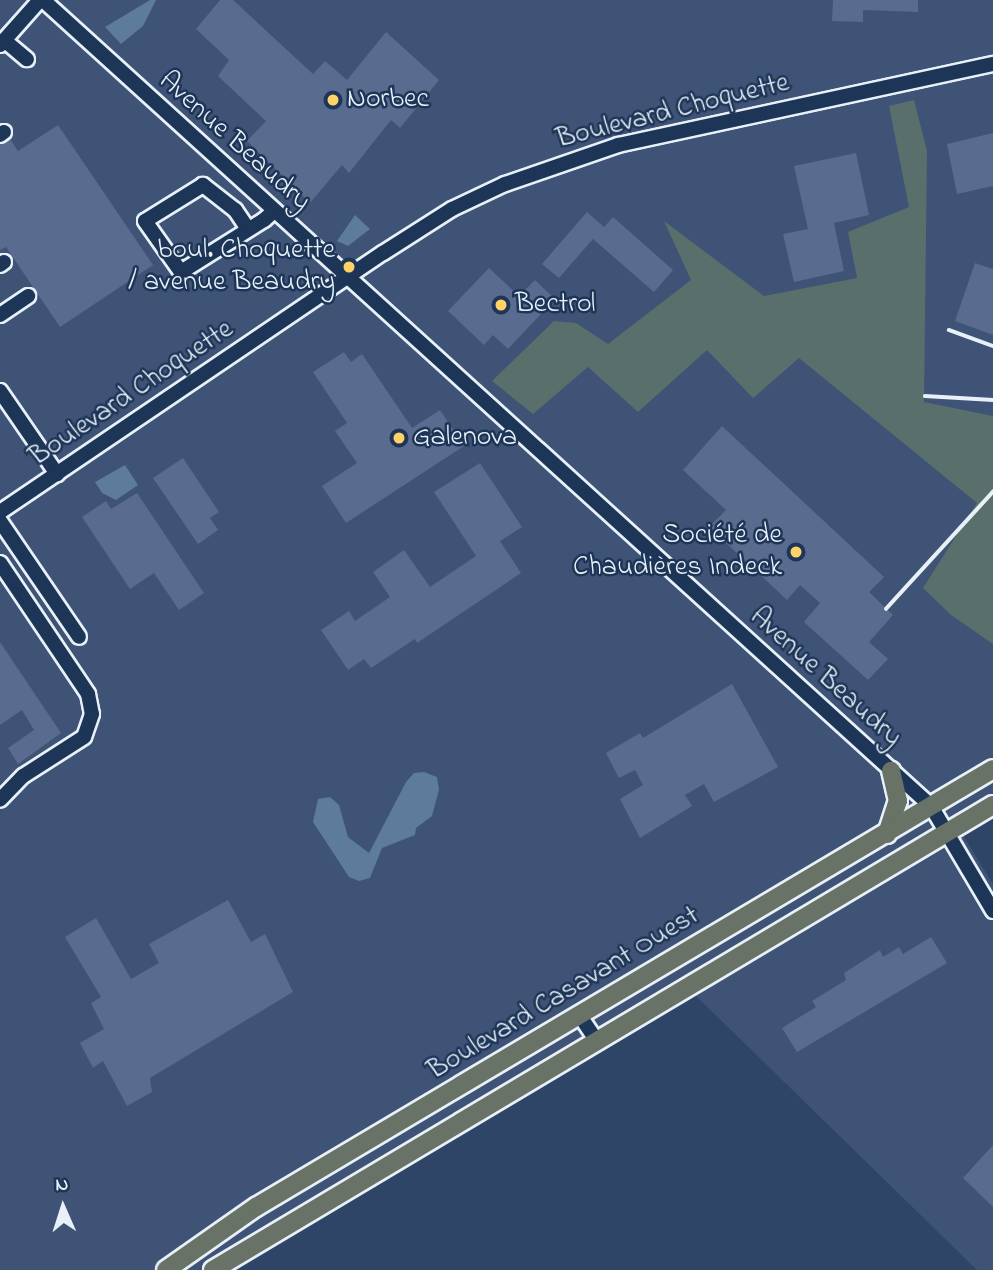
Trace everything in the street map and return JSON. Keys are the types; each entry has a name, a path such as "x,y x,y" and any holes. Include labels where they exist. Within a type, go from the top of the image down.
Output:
{"main road":[{"name":"Boulevard Casavant Ouest","path":"166,1270 232,1221 993,769"},
{"path":"887,834 896,813 898,790 891,771"},
{"name":"Boulevard Casavant Ouest","path":"214,1270 993,805"}],"street":[{"path":"27,59 2,43 41,0"},
{"name":"Avenue Beaudry","path":"41,0 932,806 993,911"},
{"name":"Boulevard Choquette","path":"0,512 452,209 580,156 993,64"},
{"path":"248,229 235,211 224,205 209,188 199,185 145,221 181,272 248,229 274,211"},
{"path":"224,205 248,187"},
{"path":"0,315 27,296"},
{"path":"0,391 57,474"},
{"path":"0,521 79,638"},
{"path":"0,563 88,694 92,714 84,737 23,776 0,800"},
{"path":"580,1016 596,1040"}],"shaded area":[{"path":"0,0 993,0 993,809 959,829 993,884 993,1270 977,1270 695,995 233,1270 0,1270"},
{"path":"150,0 156,0 143,26 121,44 105,27"},
{"path":"355,215 370,229 348,246 337,241"},
{"path":"125,465 138,485 116,500 102,493 95,482"},
{"path":"424,772 437,777 439,790 432,816 416,828 415,835 382,848 370,878 359,881 349,877 313,822 318,799 330,797 339,805 348,837 369,853 406,782 414,773"}],"green space":[{"path":"914,100 927,151 924,402 993,416 993,644 951,615 923,588 977,503 799,358 753,398 707,350 638,412 588,367 533,414 492,381 554,321 576,323 608,344 691,280 664,221 764,296 857,278 848,232 909,207 889,106"}],"building":[{"name":"Norbec","path":"220,0 233,0 313,74 325,61 347,80 386,32 439,80 400,128 391,120 349,173 342,165 310,203 247,141 266,121 218,76 229,60 196,29"},
{"path":"833,0 918,0 918,12 863,10 863,22 832,21"},
{"path":"58,125 153,265 60,327 6,247 0,250 0,144 10,139 18,151"},
{"path":"993,133 993,186 957,194 947,144"},
{"path":"856,153 869,215 834,223 844,271 794,282 783,234 808,229 794,166"},
{"path":"587,212 604,227 613,217 673,270 654,292 593,239 559,278 542,264"},
{"path":"975,263 993,269 993,335 955,321"},
{"name":"Bectrol","path":"489,268 519,296 535,280 555,299 508,349 493,335 484,345 448,311"},
{"name":"Galenova","path":"344,352 351,362 362,354 412,428 440,410 464,446 346,523 322,486 357,463 335,431 347,423 313,372"},
{"name":"Société de Chaudières Indeck","path":"722,426 884,577 869,592 893,615 869,642 888,659 868,680 804,622 820,603 800,585 787,600 709,527 726,510 683,470"},
{"path":"183,458 219,512 210,518 218,530 198,544 153,478"},
{"path":"480,463 522,527 500,541 521,573 417,643 415,639 371,668 364,659 348,670 321,630 349,611 355,621 390,597 373,572 404,550 430,587 476,556 434,492"},
{"path":"137,493 204,593 179,610 154,573 130,589 82,517 106,501 111,509"},
{"path":"0,642 61,733 18,764 8,748 34,730 22,710 0,725"},
{"path":"732,684 778,767 714,802 704,784 685,795 692,806 640,838 620,799 643,785 635,770 619,778 606,753 640,733 643,738"},
{"path":"228,900 251,942 265,934 293,992 150,1078 152,1092 127,1106 103,1061 93,1068 80,1043 104,1029 91,1003 101,997 65,937 96,918 131,979 159,963 149,944"},
{"path":"931,937 947,963 797,1052 782,1028 816,1007 812,1001 846,980 844,973 880,950 883,957 899,947 903,954"},
{"path":"993,1145 993,1207 963,1178"}],"railway":[{"path":"949,330 993,346"},
{"path":"925,396 993,400"},
{"path":"886,609 993,492"}],"place":[{"name":"Norbec","path":"333,100"},
{"name":"boul. Choquette / avenue Beaudry","path":"349,267"},
{"name":"Bectrol","path":"501,305"},
{"name":"Galenova","path":"399,438"},
{"name":"Société de Chaudières Indeck","path":"796,552"}]}
